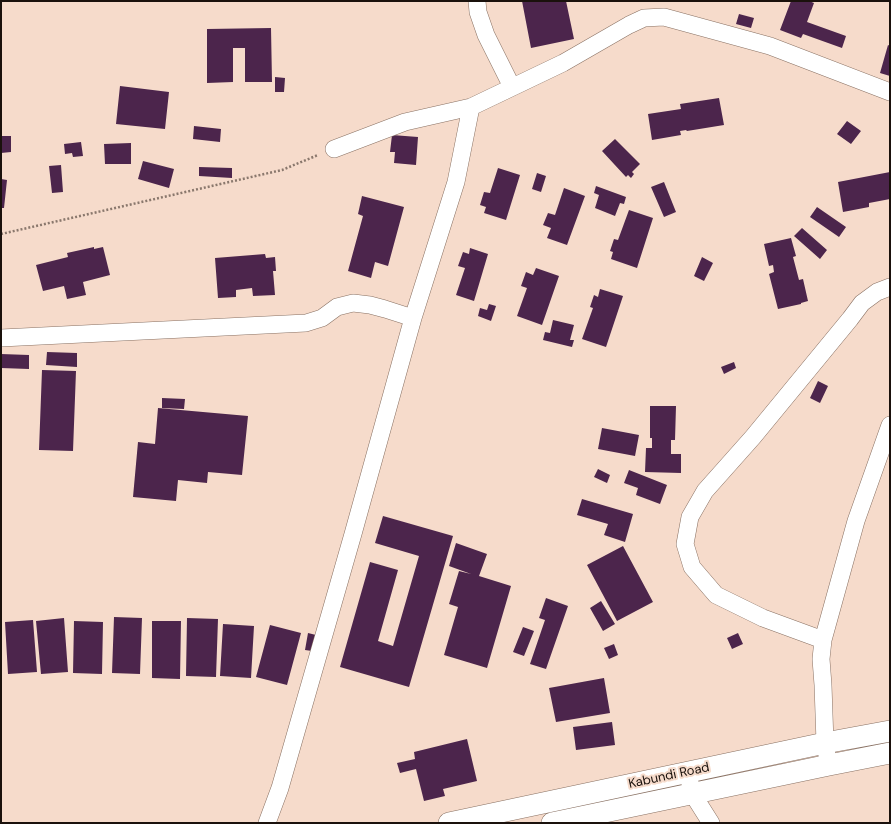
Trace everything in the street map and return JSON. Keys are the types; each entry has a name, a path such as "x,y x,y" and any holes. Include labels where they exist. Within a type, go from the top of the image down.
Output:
{"street":[{"path":"476,1 486,35 512,87"},
{"path":"334,149 404,122 471,107 562,63 644,18 664,18 770,46 890,92"},
{"path":"267,823 280,788 413,318 456,182 471,107"},
{"path":"823,640 763,618 716,595 692,567 685,544 690,517 705,491 753,437 862,303 877,292 890,287"},
{"path":"1,338 306,323 322,318 337,308 353,303 370,305 413,318"},
{"path":"829,765 825,743 821,659 823,640 856,521 890,425"},
{"name":"Kabundi Road","path":"449,823 825,743 890,731"},
{"name":"Kabundi Road","path":"552,823 890,753"},
{"path":"688,773 692,793 711,823"}],"path":[{"path":"1,234 282,170 334,149"}],"building":[{"path":"522,1 566,1 574,39 531,48"},
{"path":"791,1 809,1 814,3 807,22 846,36 842,48 803,34 801,38 780,30"},
{"path":"739,14 754,18 751,28 736,24"},
{"path":"271,28 272,82 245,82 245,48 233,48 233,82 207,83 207,29"},
{"path":"888,45 890,46 890,76 880,73"},
{"path":"275,77 285,78 284,92 275,92"},
{"path":"120,86 169,92 165,129 116,124"},
{"path":"719,98 724,125 680,131 681,135 652,140 648,114 681,109 680,104"},
{"path":"847,121 861,131 851,144 837,134"},
{"path":"194,126 221,129 220,142 193,139"},
{"path":"392,135 418,137 416,165 394,163 395,152 390,152"},
{"path":"1,136 11,136 11,152 1,153"},
{"path":"615,139 640,164 632,172 634,174 631,178 628,175 626,177 602,151"},
{"path":"81,142 83,156 73,157 72,153 65,154 64,144"},
{"path":"131,143 131,164 105,164 104,144"},
{"path":"143,161 174,169 169,188 138,179"},
{"path":"61,165 63,192 52,193 49,166"},
{"path":"199,167 232,168 232,178 199,176"},
{"path":"498,168 520,175 506,220 484,213 486,207 480,205 484,192 490,193"},
{"path":"890,172 890,199 869,203 869,207 843,212 838,182"},
{"path":"537,173 546,176 541,192 532,189"},
{"path":"1,179 7,180 4,208 1,208"},
{"path":"664,182 676,212 664,217 651,187"},
{"path":"596,186 626,197 624,204 620,203 615,216 595,208 599,195 594,193"},
{"path":"564,188 585,196 567,245 547,238 551,228 543,225 548,213 555,215"},
{"path":"362,196 404,207 388,266 375,262 371,278 348,271 363,216 358,214"},
{"path":"817,207 846,227 839,237 810,217"},
{"path":"629,210 653,218 637,268 611,259 613,252 610,251 614,239 618,240"},
{"path":"802,228 827,250 820,259 794,236"},
{"path":"791,238 796,256 793,257 799,280 803,279 808,301 778,309 769,274 774,272 773,265 769,266 764,244"},
{"path":"94,247 94,249 103,247 110,275 83,282 86,295 67,299 64,286 43,291 36,265 68,257 67,253"},
{"path":"470,248 488,254 474,301 456,295 465,268 458,266 463,252 469,254"},
{"path":"265,254 266,258 275,257 276,271 273,271 275,295 253,296 252,288 236,290 236,297 218,298 215,258"},
{"path":"702,257 713,263 704,281 694,276"},
{"path":"536,268 559,276 542,325 517,316 527,288 521,286 526,272 533,275"},
{"path":"600,289 623,296 606,347 582,339 593,308 590,307 594,295 598,297"},
{"path":"489,304 496,306 491,321 478,316 480,308 487,310"},
{"path":"553,320 574,325 570,340 574,340 572,347 543,340 545,332 550,333"},
{"path":"47,352 77,353 77,367 46,365"},
{"path":"1,354 29,355 29,369 1,368"},
{"path":"734,362 736,368 724,374 721,367"},
{"path":"42,370 76,371 73,451 39,450"},
{"path":"818,381 828,386 820,403 810,398"},
{"path":"162,398 185,399 184,409 162,408"},
{"path":"650,406 676,406 675,440 671,440 671,454 681,454 681,473 645,472 646,448 652,448 652,438 650,438"},
{"path":"158,408 248,416 242,475 208,472 207,483 178,480 176,501 133,497 138,442 155,444"},
{"path":"602,428 639,435 635,456 598,449"},
{"path":"598,469 610,475 607,483 594,477"},
{"path":"629,470 667,485 660,504 636,495 638,488 624,483"},
{"path":"582,499 633,514 625,542 604,535 608,524 577,515"},
{"path":"383,516 453,536 409,687 340,667 370,562 398,570 378,641 393,646 419,556 375,543"},
{"path":"456,543 487,554 479,576 511,586 487,668 444,655 458,607 449,604 459,571 471,574 449,566"},
{"path":"623,546 653,602 617,621 587,565"},
{"path":"546,598 568,606 546,669 530,664 545,620 539,618"},
{"path":"601,601 615,624 603,631 590,608"},
{"path":"114,617 142,618 140,674 112,673"},
{"path":"64,618 68,672 41,674 36,621"},
{"path":"187,618 218,619 216,677 186,676"},
{"path":"33,620 37,672 8,674 5,622"},
{"path":"74,621 103,622 102,674 73,673"},
{"path":"152,621 181,621 180,679 152,678"},
{"path":"223,624 254,626 251,678 220,676"},
{"path":"270,625 301,633 287,685 256,677"},
{"path":"523,627 534,631 524,656 513,652"},
{"path":"308,633 316,635 312,651 305,650"},
{"path":"738,633 743,644 732,649 727,638"},
{"path":"614,644 618,655 609,659 604,648"},
{"path":"604,678 610,713 556,722 549,688"},
{"path":"612,722 615,745 576,750 573,727"},
{"path":"467,739 477,781 443,789 445,796 424,801 416,769 400,773 397,763 415,759 414,752"}]}
